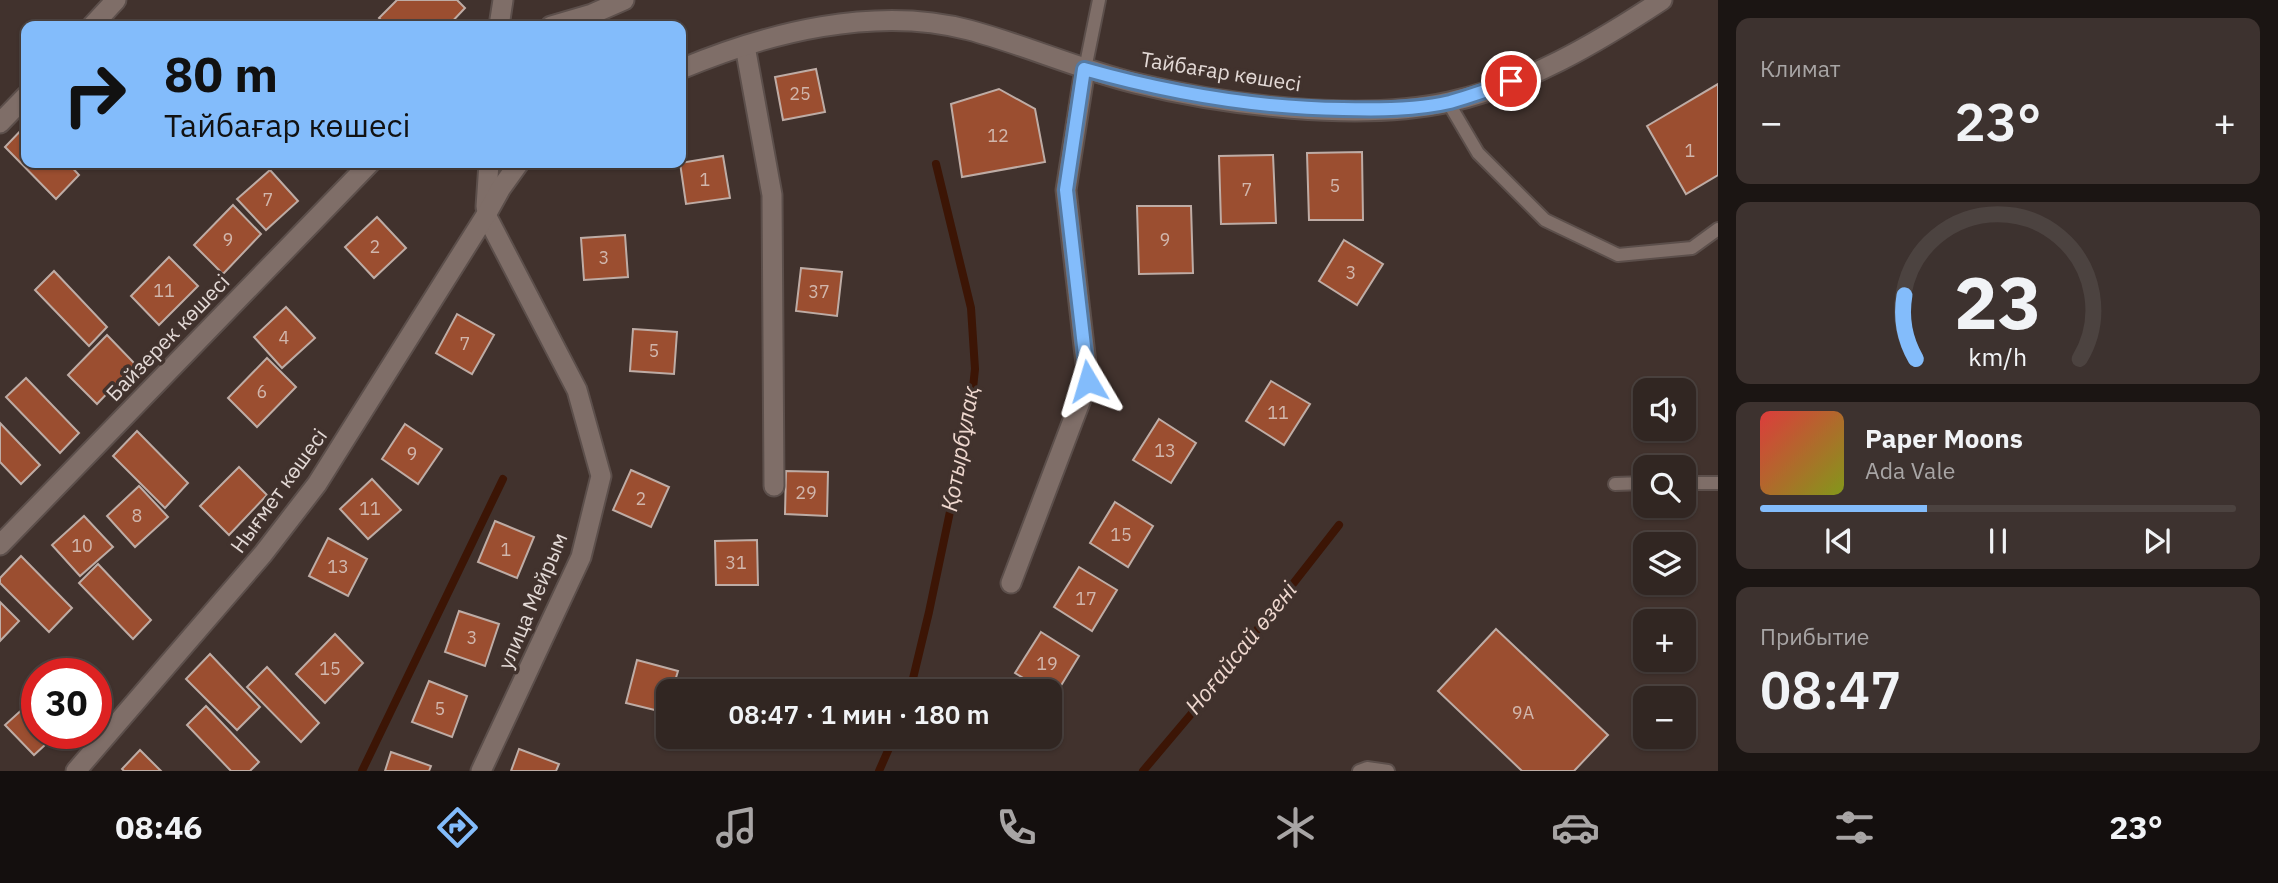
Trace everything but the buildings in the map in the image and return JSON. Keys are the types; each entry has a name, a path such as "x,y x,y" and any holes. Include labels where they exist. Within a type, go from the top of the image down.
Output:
{"main road":[{"path":"97,21 116,0"},
{"path":"500,21 503,0"},
{"path":"568,21 624,0"},
{"name":"Тайбағар көшесі","path":"686,67 745,46 799,31 845,23 929,22 1002,39 1084,69 1190,95 1290,107 1370,110 1448,102 1489,90 1534,73 1578,51 1662,0"},
{"path":"745,46 772,195 774,486"},
{"path":"1012,583 1088,381 1066,190 1084,69"},
{"path":"0,123 21,101"},
{"name":"Байзерек көшесі","path":"0,545 365,168"},
{"path":"486,215 489,168"},
{"name":"Нығмет көшесі","path":"76,771 263,554 317,484 486,215 500,187 515,168"},
{"name":"улица Мейрым","path":"481,771 581,557 601,476 577,390 486,215"}],"lane":[{"path":"1084,69 1099,0"},
{"path":"1448,102 1478,153 1545,220 1618,255 1692,248 1718,229"},
{"path":"1696,483 1718,483"},
{"path":"1615,484 1633,484"},
{"path":"1359,771 1367,768 1388,771"}],"waterway":[{"name":"Қотырбұлақ","path":"913,679 970,416 975,369 971,308 936,164"},
{"path":"362,771 503,479"},
{"name":"Ноғайсай өзені","path":"1143,771 1192,713 1339,525"},
{"name":"Қотырбұлақ","path":"879,771 889,749"}],"route":[{"path":"1088,381 1066,190 1084,69 1190,95 1313,109 1370,110 1415,107 1448,102 1511,81"}]}
